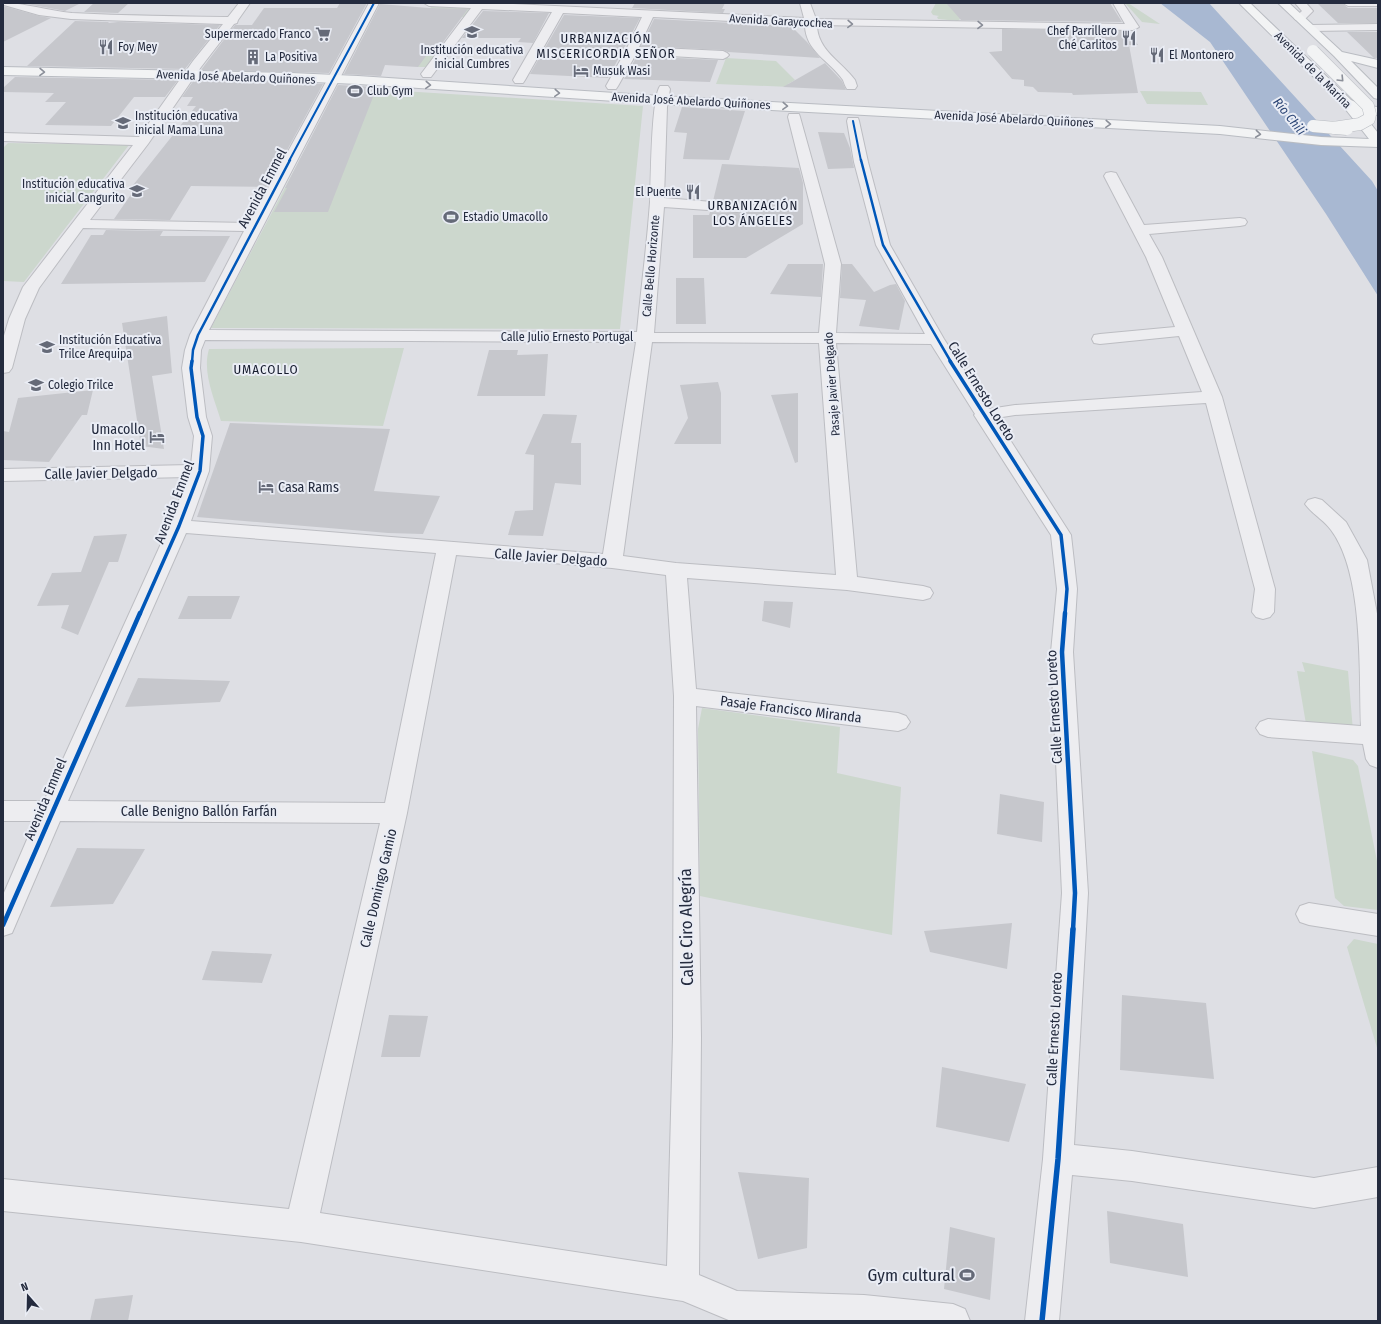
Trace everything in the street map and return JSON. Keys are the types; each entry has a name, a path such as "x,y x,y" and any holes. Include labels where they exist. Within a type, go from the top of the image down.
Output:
{"main road":[{"name":"Avenida de la Marina","path":"1244,3 1347,103 1378,142"},
{"path":"1254,3 1281,23"},
{"name":"Avenida de la Marina","path":"1283,3 1341,57 1378,96"},
{"path":"1304,41 1368,106 1370,114 1369,119 1360,124 1333,128"},
{"path":"1341,57 1378,64"},
{"path":"1341,57 1368,73 1378,82"},
{"name":"Avenida José Abelardo Quiñones","path":"73,61 194,70"},
{"name":"Avenida José Abelardo Quiñones","path":"3,71 194,70 336,74 427,74 612,86 663,95"},
{"name":"Avenida José Abelardo Quiñones","path":"336,74 663,95 1217,125 1282,124"},
{"path":"1347,103 1362,110 1378,111"},
{"name":"Avenida José Abelardo Quiñones","path":"1217,125 1321,141 1378,142"},
{"path":"1298,125 1378,131"},
{"path":"1321,141 1378,152"}],"street":[{"path":"8,3 21,8 64,14 233,21"},
{"path":"3,368 17,319 31,287 143,141 245,3"},
{"name":"Avenida Emmel","path":"3,925 52,810 178,526 200,471 203,436 197,417 191,368 193,350 198,336 254,226 374,3"},
{"name":"Avenida Garaycochea","path":"429,3 479,4 559,10 811,22 1133,27 1118,3"},
{"path":"805,3 811,22 811,34 816,45 849,80 851,86"},
{"path":"1300,3 1308,11 1300,18"},
{"path":"1348,3 1378,3"},
{"path":"427,74 479,4"},
{"path":"141,18 150,8"},
{"path":"519,80 559,10"},
{"path":"612,86 632,50 649,14"},
{"path":"871,24 882,17"},
{"path":"1313,30 1378,27"},
{"path":"1313,30 1378,32"},
{"path":"632,50 723,55"},
{"name":"Calle Bello Horizonte","path":"612,561 645,337 657,202 663,95"},
{"name":"Pasaje Javier Delgado","path":"794,117 833,264 827,338 848,583"},
{"name":"Calle Ernesto Loreto","path":"852,121 861,162 883,245 936,339 1061,535 1067,589 1062,652 1075,893 1058,1159 1042,1321"},
{"path":"3,137 143,141"},
{"path":"1111,176 1154,257 1213,397 1265,589 1263,612"},
{"path":"657,202 737,208"},
{"path":"1140,230 1240,222"},
{"path":"79,224 254,226"},
{"path":"1100,340 1184,331"},
{"name":"Calle Julio Ernesto Portugal","path":"198,336 936,339"},
{"path":"983,414 1016,410 1213,397"},
{"name":"Calle Javier Delgado","path":"3,475 200,471"},
{"path":"1315,504 1339,526 1356,560 1368,611 1372,736 1378,759"},
{"name":"Calle Javier Delgado","path":"178,526 447,549 612,561 676,570 848,583 923,593"},
{"name":"Calle Domingo Gamio","path":"301,1226 395,813 447,549"},
{"name":"Calle Ciro Alegría","path":"676,570 684,696 687,1037 683,1285"},
{"name":"Pasaje Francisco Miranda","path":"684,696 898,722"},
{"path":"1268,728 1372,736"},
{"name":"Calle Benigno Ballón Farfán","path":"3,811 52,810 395,813"},
{"path":"1308,914 1378,925"},
{"path":"1058,1159 1132,1166 1314,1193 1378,1182"},
{"path":"3,1195 301,1226 683,1285 737,1307 864,1311 952,1321"}],"shaded area":[{"path":"936,3 965,3 961,18 958,21 938,19 937,17 939,16 933,15 931,12"},
{"path":"1125,3 1128,3 1160,24 1142,22"},
{"path":"431,7 473,8 466,17 433,17 429,44 444,45 429,67 418,67 429,10"},
{"path":"726,58 776,61 795,80 788,84 790,87 716,84"},
{"name":"Estadio Umacollo","path":"338,87 643,106 620,329 211,328"},
{"path":"1140,91 1201,92 1208,105 1147,104"},
{"path":"8,143 129,145 24,282 3,281 3,148"},
{"path":"404,348 383,426 221,421 208,376 207,358 209,349"},
{"path":"1302,662 1348,671 1353,731 1306,724 1297,671 1305,672"},
{"path":"702,708 840,727 837,773 901,787 892,935 700,896 698,729"},
{"path":"1312,751 1353,760 1358,766 1378,866 1378,910 1344,906 1335,898"},
{"path":"1354,939 1378,944 1378,1051 1347,947"}],"water":[{"name":"Río Chili","path":"1160,3 1209,3 1372,181 1378,191 1378,296 1326,214 1210,42"}],"building":[{"path":"22,3 81,3 65,11"},
{"path":"94,3 129,3 118,13 84,12"},
{"path":"340,3 367,3 329,73 201,70 235,25 252,25 264,8 337,8"},
{"path":"635,3 725,3 722,9 725,9 723,13 632,8"},
{"path":"946,3 1110,3 1122,22 961,20"},
{"path":"1317,3 1342,3 1348,8 1378,8 1378,23 1338,23"},
{"path":"380,4 429,8 468,9 441,45 434,45 418,67 385,65 381,76 344,74"},
{"path":"3,6 39,16 51,18 3,42"},
{"path":"483,11 549,13 533,43 518,42 521,38 462,38"},
{"path":"564,15 640,18 608,78 530,74"},
{"path":"654,19 791,26 820,58 728,52 723,50 641,46"},
{"path":"75,21 220,25 185,69 27,66"},
{"path":"1002,29 1129,31 1138,45 1129,45 1138,93 1073,95 1072,93 1038,92 1033,87 1024,86 1024,80 1012,79 989,52 1002,51"},
{"path":"1347,32 1378,32 1378,58 1374,58"},
{"path":"637,56 718,60 710,82 624,79"},
{"path":"825,63 842,81 846,90 783,87"},
{"path":"15,77 178,80 165,97 134,97 111,126 45,125 66,102 45,102 54,93 3,92 3,88"},
{"path":"194,80 323,84 267,187 191,186 170,220 114,219 134,190 130,189 196,106 187,106 193,97 182,97"},
{"path":"338,85 377,87 328,212 274,212 287,188 285,188"},
{"path":"682,107 745,111 729,160 683,159 687,133 674,132"},
{"path":"818,132 844,133 850,148 854,168 828,169"},
{"path":"722,164 799,168 803,183 803,224 746,258 693,258 693,215 709,215 710,212 737,213 742,212 745,209 742,204 713,201"},
{"path":"106,230 163,231 160,236 230,236 205,282 61,284 91,235 103,235"},
{"path":"788,264 823,264 821,297 770,294"},
{"path":"842,264 852,264 874,292 896,284 905,301 899,330 859,326 866,300 840,298"},
{"path":"676,278 704,278 706,324 676,324"},
{"path":"167,316 172,373 152,376 164,449 141,446 122,323"},
{"path":"489,350 518,350 517,355 548,354 545,396 477,396"},
{"path":"718,382 721,393 721,444 674,444 688,418 680,385"},
{"path":"93,390 87,415 82,415 49,462 3,460 3,431 9,432 18,398"},
{"path":"798,393 798,462 795,463 771,395"},
{"path":"543,414 577,415 571,443 581,443 581,485 555,483 543,536 508,535 515,511 533,510 534,455 525,454"},
{"path":"230,423 390,429 374,491 440,496 423,534 388,533 197,517"},
{"path":"127,534 118,562 109,562 78,635 61,628 69,605 37,606 52,573 81,572 94,536"},
{"path":"188,596 240,596 231,619 178,619"},
{"path":"764,601 793,602 790,628 762,621"},
{"path":"138,678 230,681 220,702 125,707"},
{"path":"1000,794 1044,802 1042,842 997,834"},
{"path":"77,848 145,849 113,904 50,907"},
{"path":"1012,923 1007,969 930,952 924,931"},
{"path":"212,951 272,954 262,983 202,980"},
{"path":"1122,995 1206,1003 1214,1079 1120,1070"},
{"path":"389,1015 428,1016 420,1057 381,1057"},
{"path":"942,1067 1026,1084 1009,1142 936,1127"},
{"path":"738,1172 809,1178 807,1248 758,1259"},
{"path":"1107,1211 1183,1224 1188,1277 1110,1263"},
{"path":"950,1227 995,1238 990,1300 944,1289"},
{"path":"133,1295 128,1321 90,1321 95,1299"}],"cycle path":[{"path":"3,925 62,788 179,526 200,471 203,436 197,417 191,368 193,350 198,335 374,3"},
{"path":"853,121 861,162 883,245 936,339 1061,535 1067,589 1062,652 1075,893 1058,1159 1042,1321"}],"place":[{"name":"Institución educativa inicial Cumbres","path":"472,32"},
{"name":"Supermercado Franco","path":"323,34"},
{"name":"Chef Parrillero Ché Carlitos","path":"1129,38"},
{"name":"Foy Mey","path":"106,47"},
{"name":"El Montonero","path":"1157,55"},
{"name":"La Positiva","path":"253,57"},
{"name":"Musuk Wasi","path":"581,71"},
{"name":"Club Gym","path":"355,91"},
{"name":"Institución educativa inicial Mama Luna","path":"123,123"},
{"name":"Institución educativa inicial Cangurito","path":"137,191"},
{"name":"El Puente","path":"693,192"},
{"name":"Estadio Umacollo","path":"451,217"},
{"name":"Institución Educativa Trilce Arequipa","path":"47,347"},
{"name":"Colegio Trilce","path":"36,385"},
{"name":"Umacollo Inn Hotel","path":"157,437"},
{"name":"Casa Rams","path":"266,487"},
{"name":"Gym cultural","path":"967,1275"}],"district":[{"name":"URBANIZACIÓN MISCERICORDIA SEÑOR","path":"606,46"},
{"name":"URBANIZACIÓN LOS ÁNGELES","path":"753,212"},
{"name":"UMACOLLO","path":"266,369"}]}
